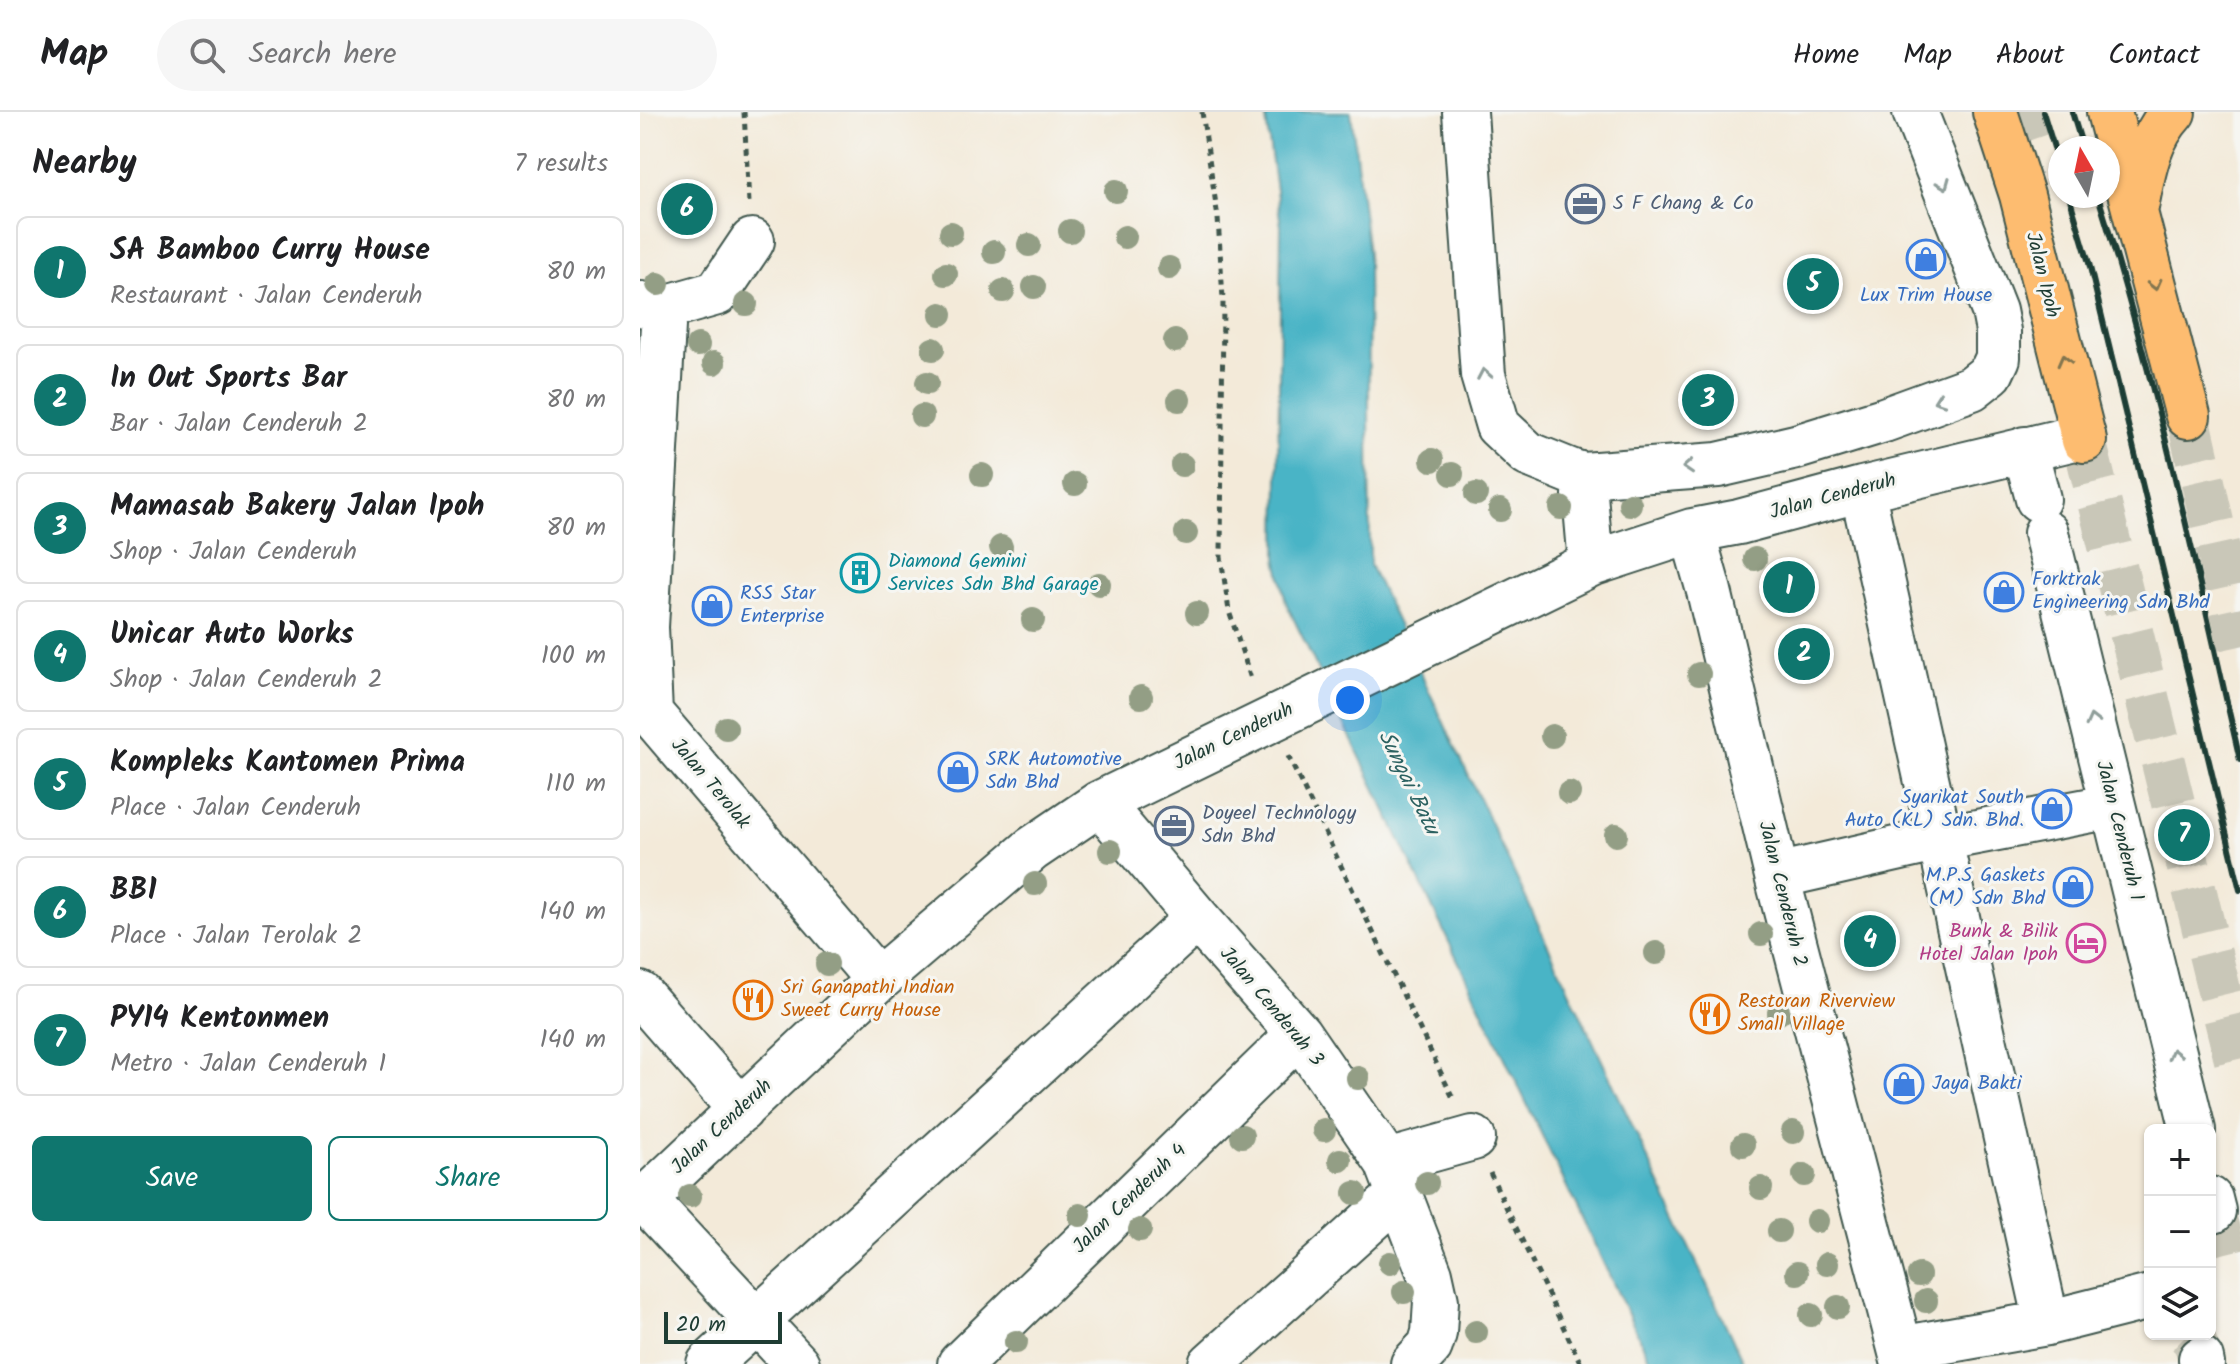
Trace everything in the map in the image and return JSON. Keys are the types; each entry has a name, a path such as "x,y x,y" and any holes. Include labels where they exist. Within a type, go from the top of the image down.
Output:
{"main road":[{"name":"Jalan Ipoh","path":"1995,112 2022,195 2083,438"},
{"path":"2109,112 2188,416"},
{"path":"2136,209 2142,176 2157,129 2173,112"}],"street":[{"path":"1465,112 1483,375 1498,426 1528,454 1583,475 1718,465 1796,447 1972,388 1991,373 1998,358 1994,311 1915,112"},
{"path":"652,306 717,293 752,241"},
{"name":"Jalan Terolak","path":"652,306 643,626 645,717 878,980"},
{"name":"Jalan Cenderuh","path":"642,1202 878,980 1032,849 1100,803 1591,564 1692,531 1739,522 2025,449 2083,438"},
{"name":"Jalan Cenderuh 1","path":"2025,449 2192,1124"},
{"path":"1862,489 2047,1323"},
{"path":"1585,495 1591,564"},
{"name":"Jalan Cenderuh 2","path":"1692,531 1777,876 1902,1356"},
{"name":"Jalan Cenderuh 3","path":"1100,803 1299,1034 1394,1178 1430,1274 1436,1301 1430,1346 1413,1364"},
{"path":"1777,876 1940,839 2113,806"},
{"path":"709,1364 1197,918"},
{"path":"641,997 741,1110"},
{"name":"Jalan Cenderuh 4","path":"986,1356 1299,1034"},
{"path":"1211,1364 1394,1178 1473,1138"},
{"path":"642,1202 797,1364"},
{"path":"1902,1356 2135,1304"}],"path":[{"path":"744,112 752,241"},
{"path":"1202,112 1218,218 1223,299 1221,557 1229,611 1247,673"},
{"path":"1295,769 1581,1364"}],"water":[{"name":"Sungai Batu","path":"1265,112 1351,112 1368,254 1370,565 1744,1364 1652,1364 1286,603 1277,558 1281,226"}],"tunnel":[{"path":"2002,127 2044,112"},
{"path":"2188,416 2240,646"},
{"path":"2084,440 2240,1076"},
{"path":"2216,1223 2229,1274"},
{"path":"2194,1340 2201,1359"}],"railway":[{"path":"2043,112 2050,136"},
{"path":"2072,112 2079,136"},
{"path":"2073,208 2089,263 2240,890"},
{"path":"2102,208 2157,406 2240,760"}],"place":[{"name":"S F Chang & Co","path":"1585,204"},
{"name":"BB1","path":"687,209"},
{"name":"Lux Trim House","path":"1926,259"},
{"name":"Kompleks Kantomen Prima","path":"1813,284"},
{"name":"Mamasab Bakery Jalan Ipoh","path":"1708,400"},
{"name":"Diamond Gemini Services Sdn Bhd Garage","path":"860,573"},
{"name":"SA Bamboo Curry House","path":"1789,587"},
{"name":"Forktrak Engineering Sdn Bhd","path":"2004,592"},
{"name":"RSS Star Enterprise","path":"712,606"},
{"name":"In Out Sports Bar","path":"1804,654"},
{"name":"SRK Automotive Sdn Bhd","path":"958,772"},
{"name":"Syarikat South Auto (KL) Sdn. Bhd.","path":"2052,809"},
{"name":"Doyeel Technology Sdn Bhd","path":"1174,826"},
{"name":"PY14 Kentonmen","path":"2184,835"},
{"name":"M.P.S Gaskets (M) Sdn Bhd","path":"2073,887"},
{"name":"Unicar Auto Works","path":"1870,941"},
{"name":"Bunk & Bilik Hotel Jalan Ipoh","path":"2086,943"},
{"name":"Sri Ganapathi Indian Sweet Curry House","path":"753,1000"},
{"name":"Restoran Riverview Small Village","path":"1710,1014"},
{"name":"Jaya Bakti","path":"1904,1084"}]}
